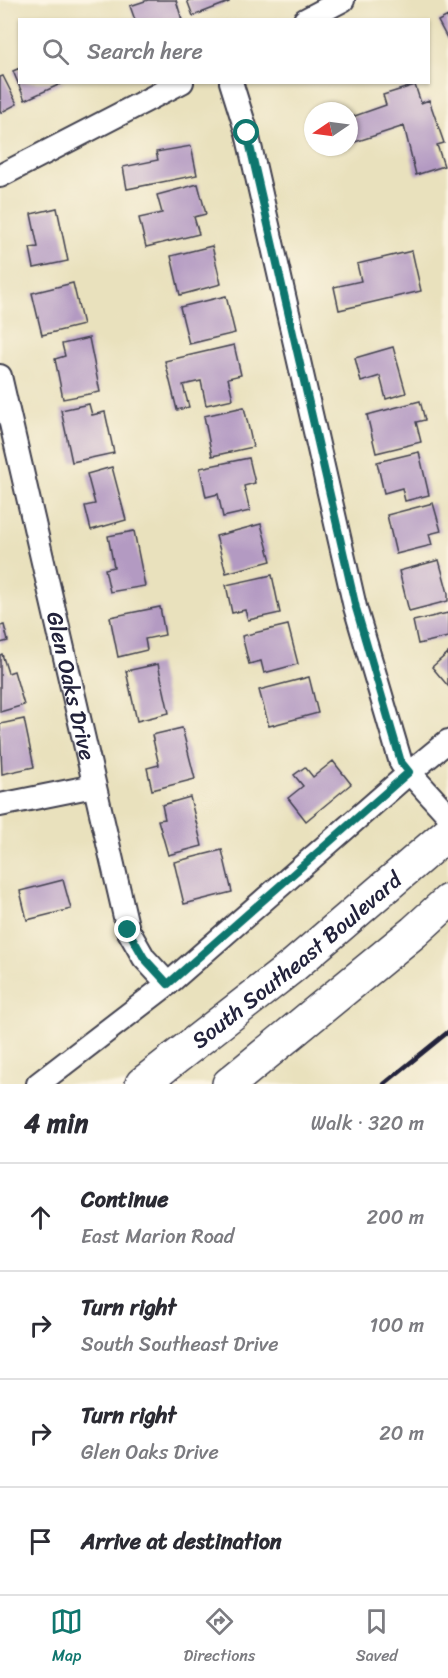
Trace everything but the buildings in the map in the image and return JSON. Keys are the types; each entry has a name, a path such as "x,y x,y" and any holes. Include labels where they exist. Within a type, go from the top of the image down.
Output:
{"main road":[{"name":"South Southeast Boulevard","path":"142,1084 293,966 448,833"},
{"path":"229,1084 414,932 448,901"}],"street":[{"path":"309,18 343,0"},
{"path":"0,176 178,84"},
{"path":"232,84 247,133 356,608 401,762 448,815"},
{"name":"Glen Oaks Drive","path":"0,376 128,930 144,958 168,984"},
{"path":"38,1084 168,984 409,772 448,741"},
{"path":"0,805 94,786"}],"railway":[{"path":"384,1084 448,1032"}],"route":[{"path":"128,930 144,958 168,984 409,772 401,762 356,608 247,133"}]}
